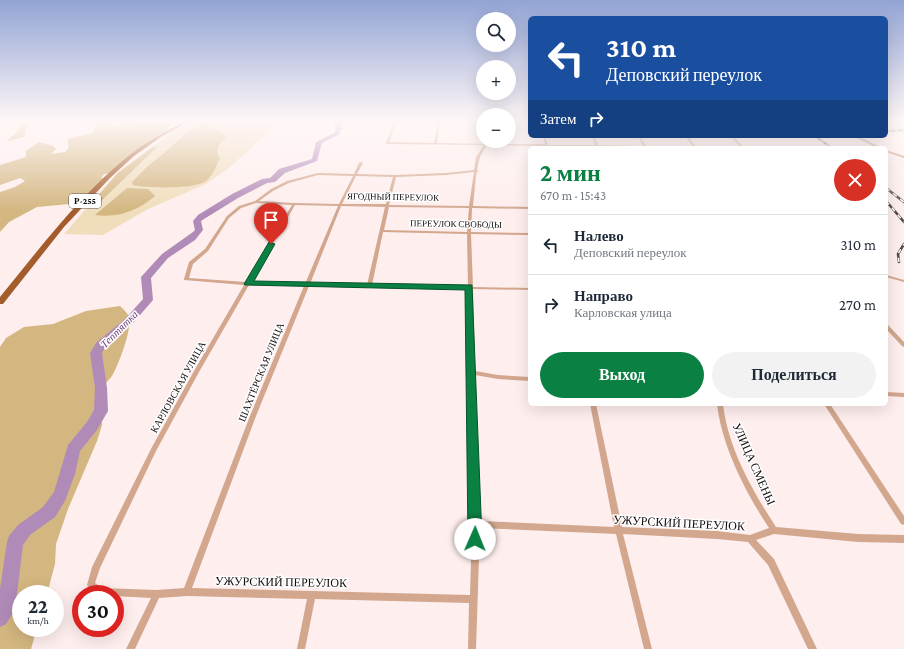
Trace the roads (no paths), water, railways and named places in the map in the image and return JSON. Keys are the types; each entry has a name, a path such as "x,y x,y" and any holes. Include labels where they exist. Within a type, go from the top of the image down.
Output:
{"highway":[{"name":"Р-255","path":"0,302 103,180 139,151"}],"main road":[{"path":"889,151 904,158"}],"street":[{"path":"472,649 472,599 476,524 471,372 469,233 470,206 479,155 481,151"},
{"name":"ШАХТЁРСКАЯ УЛИЦА","path":"187,592 253,416 340,205 361,163"},
{"path":"477,171 395,176 310,175 272,190 256,202 240,207 228,217 207,250 191,263 186,278 191,281 248,284 528,289"},
{"path":"369,286 395,176"},
{"name":"ЯГОДНЫЙ ПЕРЕУЛОК","path":"256,202 528,208"},
{"name":"КАРЛОВСКАЯ УЛИЦА","path":"91,585 96,567 154,449 196,372 294,204"},
{"name":"ПЕРЕУЛОК СВОБОДЫ","path":"382,231 528,234"},
{"path":"888,277 904,281"},
{"path":"888,328 904,345"},
{"path":"471,372 498,377 528,379"},
{"path":"888,394 904,395"},
{"path":"593,406 619,532 648,649"},
{"name":"УЛИЦА СМЕНЫ","path":"720,406 722,421 744,478 760,509 774,530"},
{"path":"828,406 904,522"},
{"name":"УЖУРСКИЙ ПЕРЕУЛОК","path":"476,524 619,532 717,535 750,539 774,530 846,537 904,539"},
{"path":"750,539 771,562 813,649"},
{"name":"УЖУРСКИЙ ПЕРЕУЛОК","path":"124,593 157,594 187,592 472,599"},
{"path":"130,649 157,594"},
{"path":"301,649 312,595"}],"waterway":[{"name":"Тептятка","path":"0,618 6,610 15,542 24,530 49,512 60,496 68,474 73,449 92,426 101,411 101,388 96,353 100,346 130,320 148,300 146,277 165,256 196,234 199,230 197,221 201,217 235,196 265,181 272,180 282,171 315,160 316,151"}],"railway":[{"path":"888,190 904,202"},
{"path":"888,203 904,222"},
{"path":"899,262 898,254 904,244"}]}
